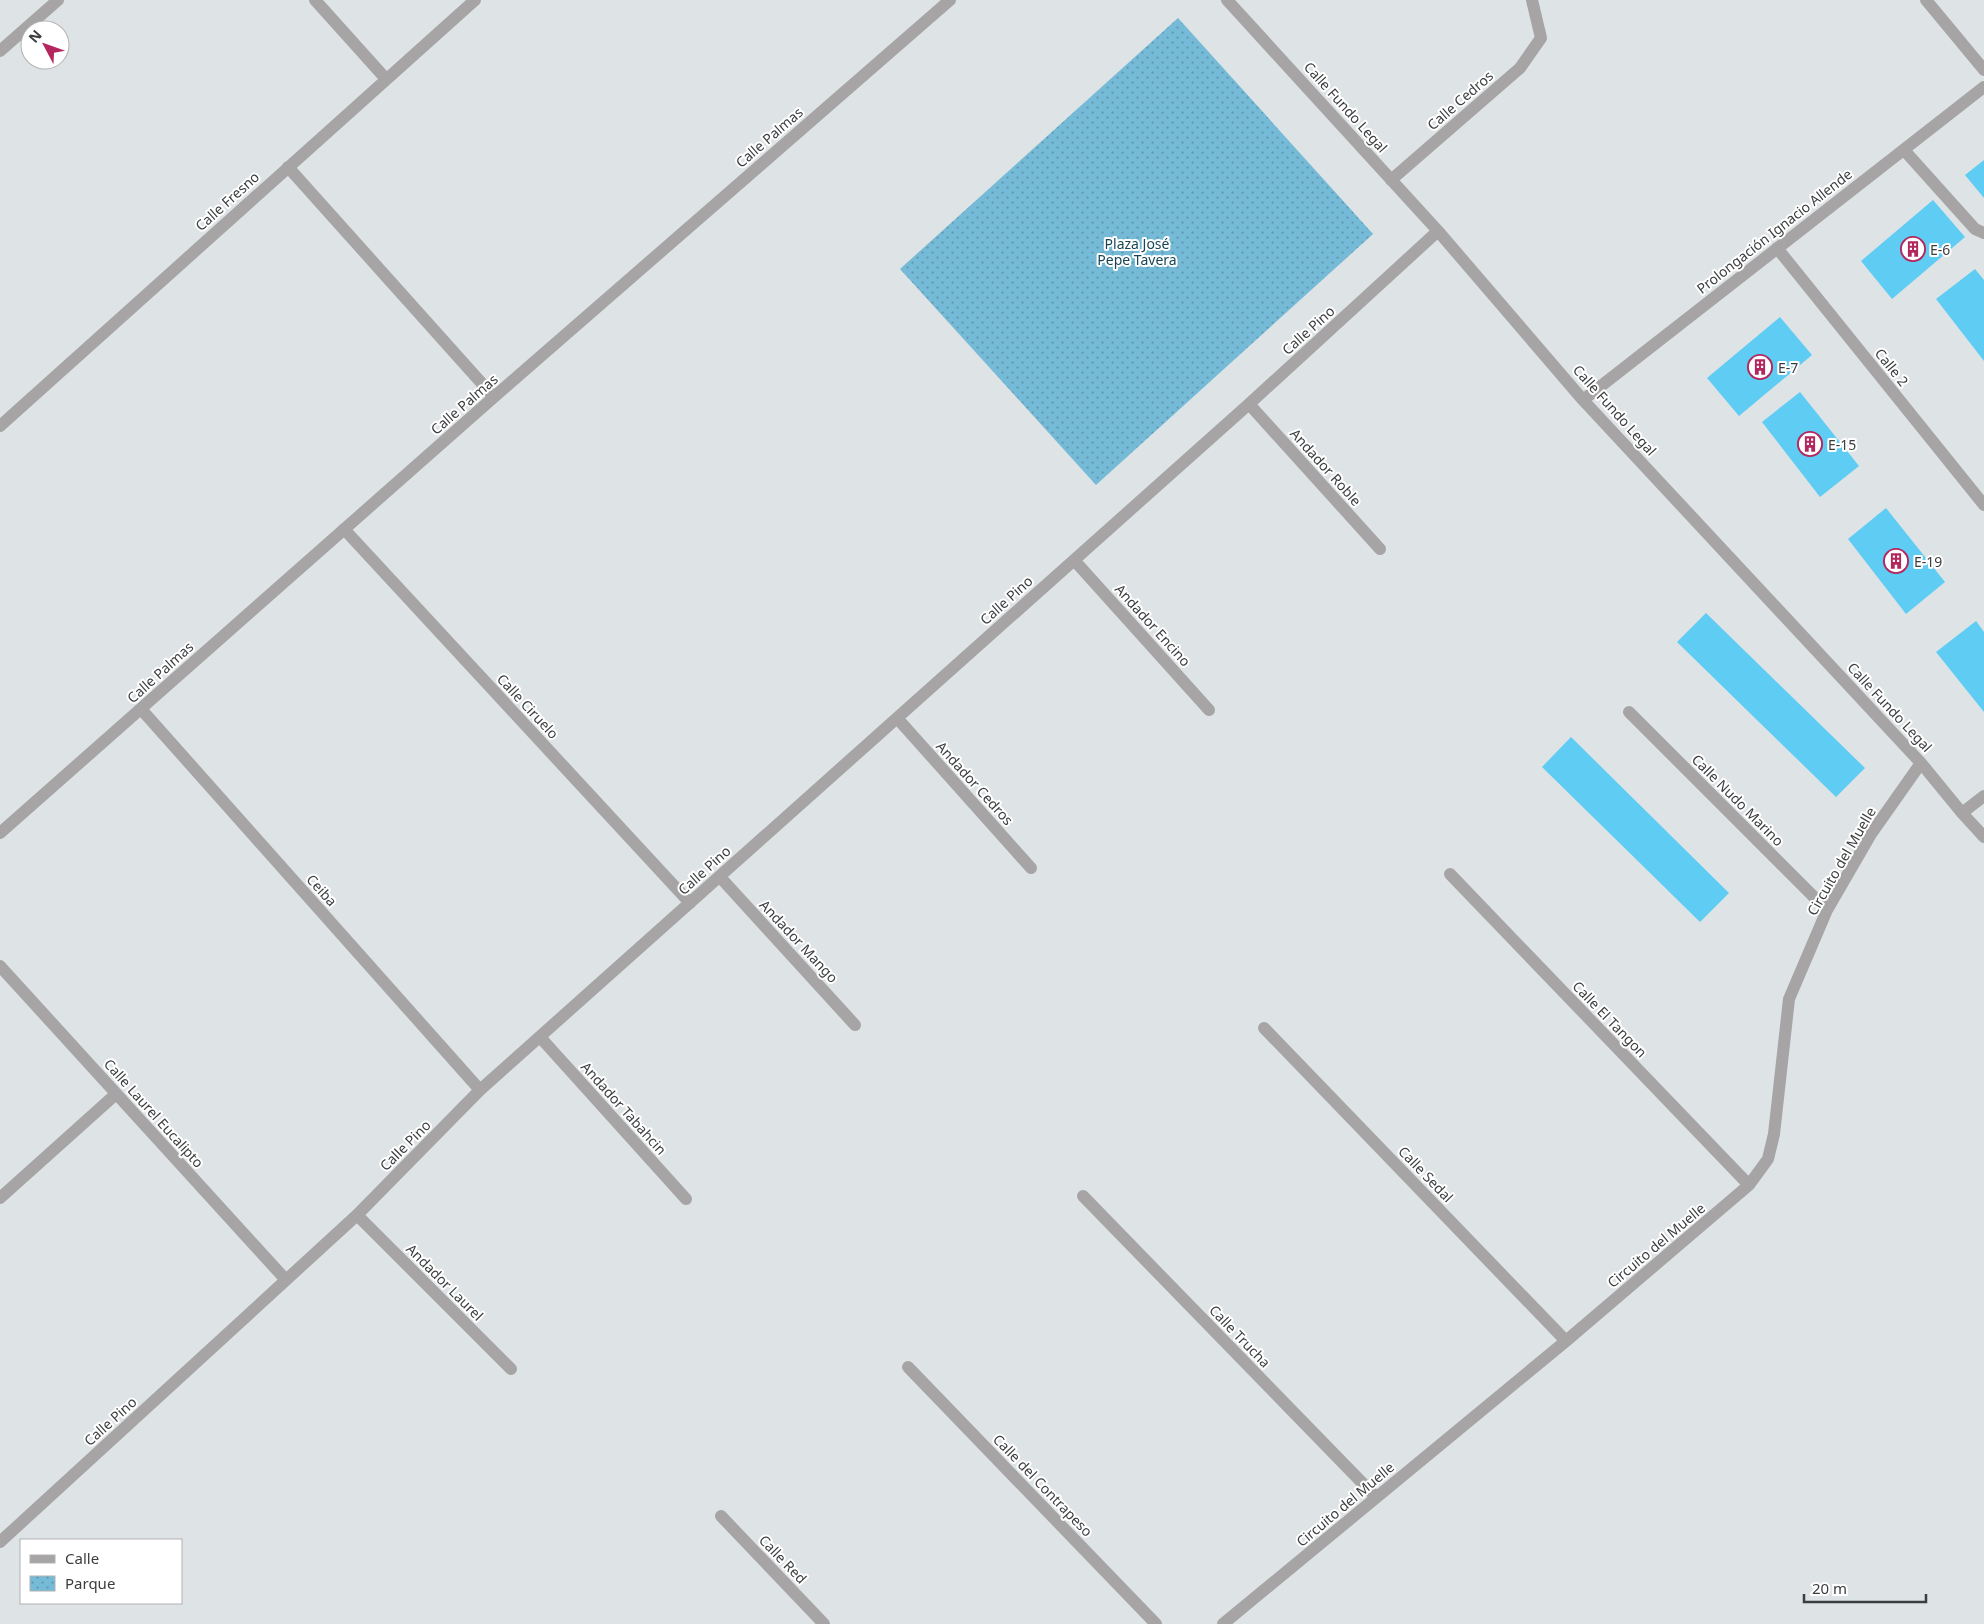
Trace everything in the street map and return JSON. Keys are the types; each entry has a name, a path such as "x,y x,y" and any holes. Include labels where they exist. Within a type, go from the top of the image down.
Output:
{"street":[{"path":"0,51 58,0"},
{"path":"315,0 386,79"},
{"name":"Calle Fresno","path":"0,426 475,0"},
{"name":"Calle Palmas","path":"0,833 494,397 950,0"},
{"name":"Calle Fundo Legal","path":"1228,0 1438,231 1583,400 1922,763 1984,837"},
{"name":"Calle Cedros","path":"1391,180 1520,68 1542,38 1532,0"},
{"path":"1926,0 1984,70"},
{"name":"Prolongación Ignacio Allende","path":"1583,400 1984,87"},
{"path":"1904,150 1975,229 1984,233"},
{"path":"288,167 494,397"},
{"name":"Calle Pino","path":"0,1542 357,1215 480,1090 1249,404 1438,231"},
{"name":"Calle 2","path":"1777,248 1984,506"},
{"name":"Andador Roble","path":"1249,404 1380,549"},
{"name":"Calle Ciruelo","path":"344,529 690,903"},
{"name":"Andador Encino","path":"1074,560 1209,710"},
{"name":"Ceiba","path":"141,709 480,1090"},
{"name":"Calle Nudo Marino","path":"1629,712 1826,910"},
{"name":"Andador Cedros","path":"897,718 1031,868"},
{"name":"Circuito del Muelle","path":"1223,1624 1566,1341 1749,1184 1768,1159 1774,1134 1789,999 1826,910 1871,834 1922,763"},
{"path":"1962,813 1984,796"},
{"name":"Calle El Tangon","path":"1450,874 1749,1184"},
{"name":"Andador Mango","path":"720,877 855,1025"},
{"name":"Calle Laurel Eucalipto","path":"0,966 286,1280"},
{"name":"Calle Sedal","path":"1264,1028 1566,1341"},
{"name":"Andador Tabahcin","path":"540,1037 686,1200"},
{"path":"0,1198 116,1094"},
{"name":"Calle Trucha","path":"1083,1196 1376,1497"},
{"name":"Andador Laurel","path":"357,1215 511,1369"},
{"name":"Calle del Contrapeso","path":"908,1366 1156,1624"},
{"name":"Calle Red","path":"721,1516 824,1624"}],"green space":[{"name":"Plaza José Pepe Tavera","path":"1178,18 1373,234 1096,485 900,269"}],"building":[{"path":"1984,160 1984,198 1965,175"},
{"name":"E-6","path":"1933,200 1965,237 1892,299 1861,261"},
{"path":"1975,269 1984,280 1984,361 1936,299"},
{"name":"E-7","path":"1780,317 1812,355 1739,416 1707,378"},
{"name":"E-15","path":"1800,392 1859,466 1820,497 1762,422"},
{"name":"E-19","path":"1886,508 1945,582 1906,614 1848,539"},
{"path":"1706,613 1865,768 1836,797 1677,642"},
{"path":"1976,621 1984,632 1984,712 1936,652"},
{"path":"1571,737 1729,893 1700,922 1542,767"}],"place":[{"name":"E-6","path":"1913,249"},
{"name":"E-7","path":"1760,367"},
{"name":"E-15","path":"1810,444"},
{"name":"E-19","path":"1896,561"}]}
